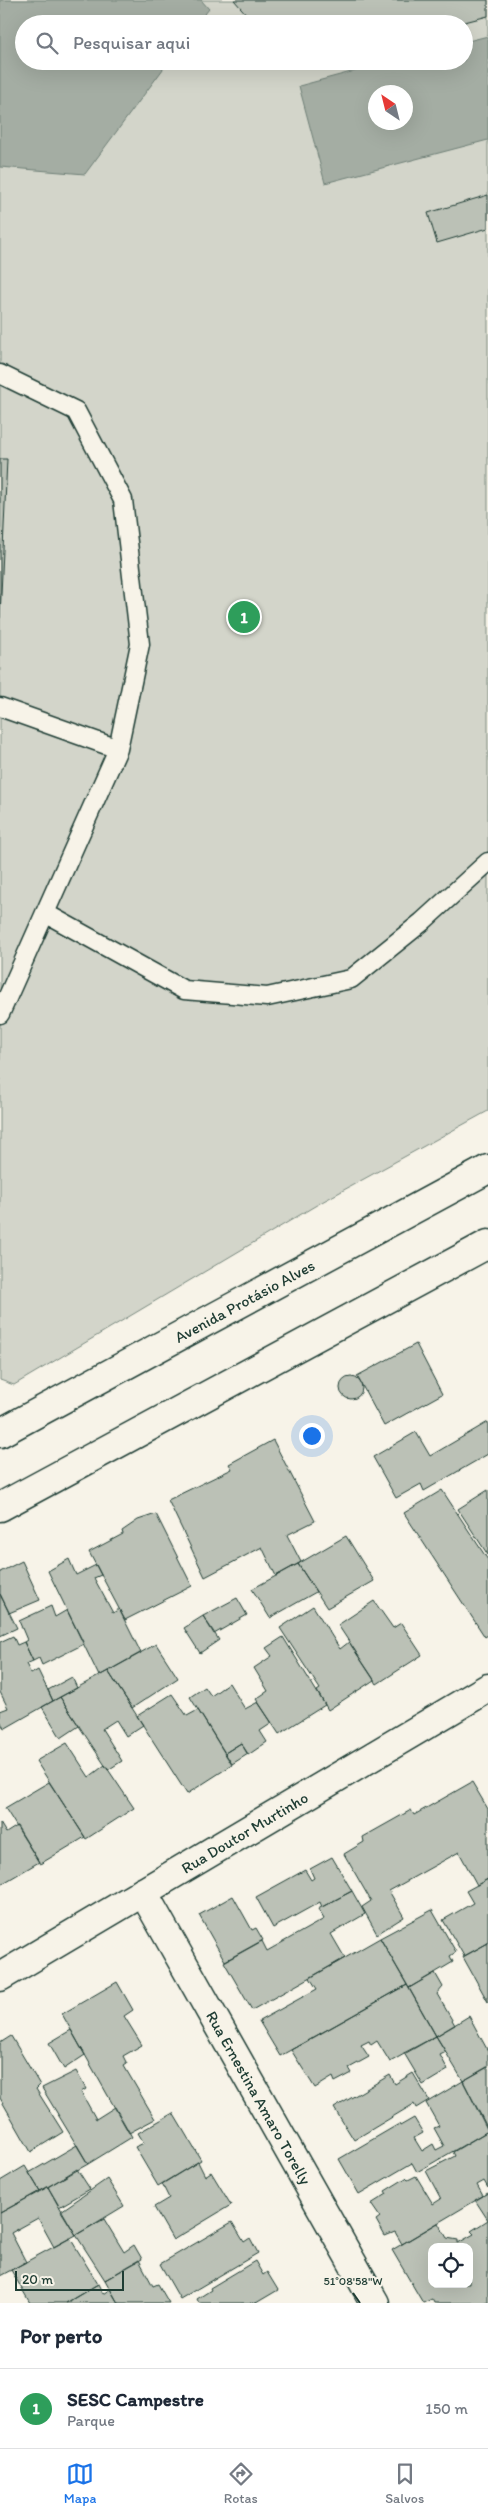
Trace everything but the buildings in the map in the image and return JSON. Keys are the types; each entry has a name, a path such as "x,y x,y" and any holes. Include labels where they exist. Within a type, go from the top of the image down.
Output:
{"main road":[{"name":"Avenida Protásio Alves","path":"4,1428 488,1168"},
{"path":"0,1508 488,1244"},
{"name":"Rua Doutor Murtinho","path":"0,1977 488,1688"},
{"name":"Rua Ernestina Amaro Torelly","path":"143,1892 375,2303"}],"lane":[{"path":"0,374 76,411 123,500 140,644 118,749 0,1014"},
{"path":"0,707 118,749"},
{"path":"45,913 184,990 267,997 351,979 422,922 488,862"}],"shaded area":[{"path":"0,0 488,0 488,1111 320,1203 14,1385 0,1380"},
{"path":"0,0 201,0 209,9 204,15 15,15 15,70 162,70 85,174 0,167"},
{"path":"488,36 488,140 325,183 299,86 359,70 473,70 473,40"}],"place":[{"name":"SESC Campestre","path":"244,617"}]}
